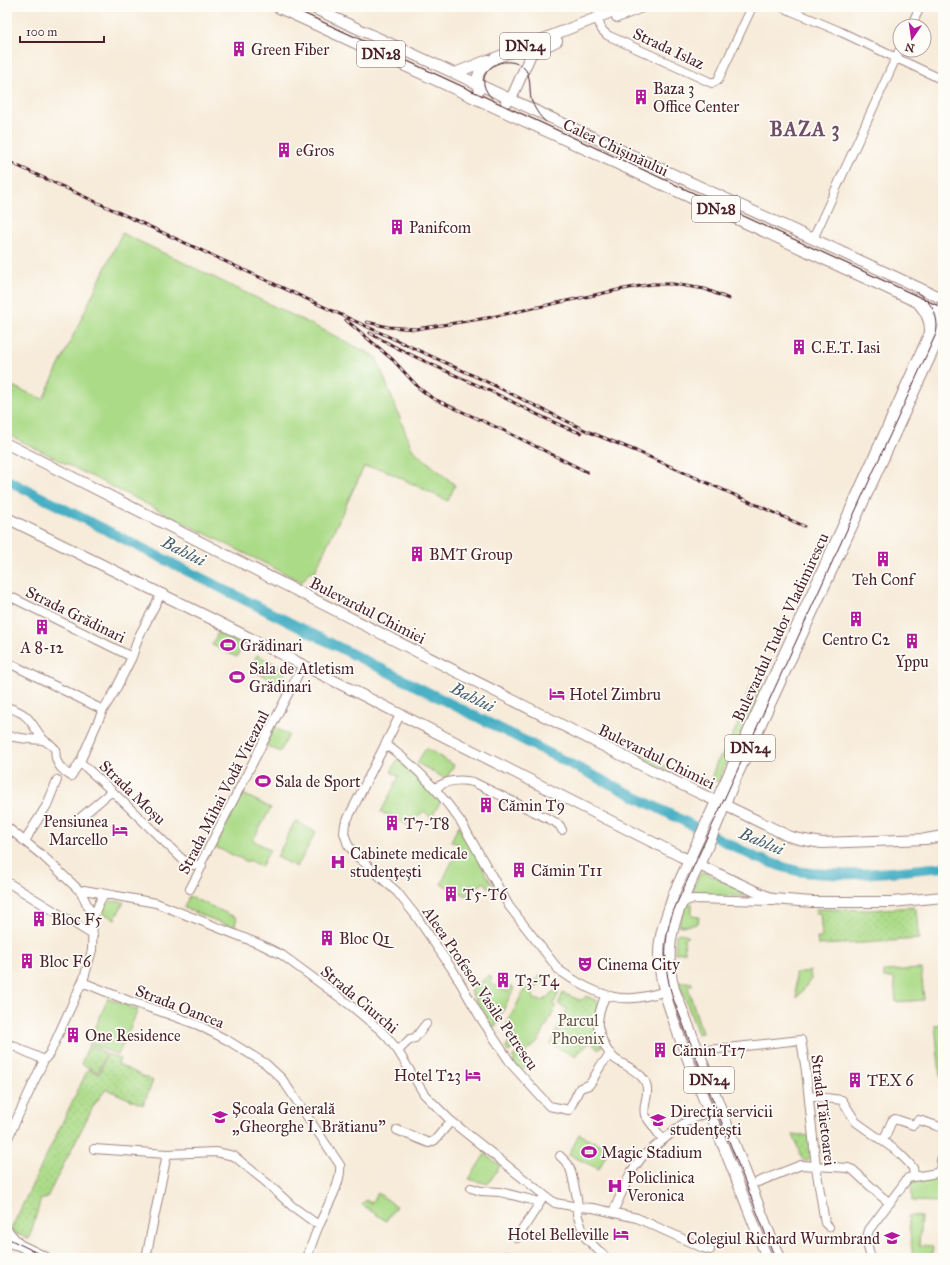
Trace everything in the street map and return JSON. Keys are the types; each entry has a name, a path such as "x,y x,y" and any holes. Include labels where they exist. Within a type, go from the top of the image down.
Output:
{"main road":[{"name":"Calea Chișinăului","path":"277,7 918,302 942,310"},
{"name":"Calea Chișinăului","path":"311,7 749,208 943,299"},
{"name":"DN24","path":"511,99 531,54 624,7"},
{"name":"DN24","path":"455,73 479,63 642,7"},
{"name":"DN24","path":"478,84 478,73 480,69 495,58"},
{"path":"478,84 481,94 489,105 502,104 511,99"},
{"path":"918,302 927,314 930,330 936,337"},
{"name":"Bulevardul Tudor Vladimirescu","path":"767,1258 692,1070 664,991 660,974 660,936 684,858 694,849 711,813 721,803 936,337 942,310"},
{"name":"Bulevardul Tudor Vladimirescu","path":"936,337 943,329"},
{"name":"Bulevardul Chimiei","path":"7,444 571,730 788,836 810,842 822,843 918,840 943,836"},
{"path":"7,518 552,790 684,858 759,894 773,899 789,901 892,902 943,897"},
{"name":"Bulevardul Tudor Vladimirescu","path":"721,803 720,818 680,906 672,929 669,955 672,980 698,1052 779,1258"},
{"path":"7,1231 20,1245"},
{"path":"7,1242 20,1245 46,1258"}],"street":[{"name":"Strada Islaz","path":"598,21 602,30 607,35 708,82 715,82 718,80 752,7"},
{"path":"782,7 826,25 892,56"},
{"path":"915,18 920,7"},
{"path":"813,239 896,58 943,80"},
{"path":"80,762 103,710 115,692 132,657 138,638 161,594"},
{"name":"Strada Grădinari","path":"7,595 132,657"},
{"path":"7,662 103,710"},
{"name":"Strada Mihai Vodă Viteazul","path":"190,889 202,866 200,865 303,665"},
{"name":"Strada Moșu","path":"7,707 26,715 44,740 54,747 56,750 57,762 67,774 72,776 80,762 182,859 191,865 200,865"},
{"name":"Aleea Profesor Vasile Petrescu","path":"400,715 345,824 345,839 348,846 397,892 416,916 454,972 480,1017 508,1060 523,1079 550,1106 569,1110 580,1088 588,1085 592,1081 601,1065 611,1054"},
{"path":"7,736 44,740"},
{"path":"385,744 401,755 435,789 461,822 509,906 558,970 605,996 625,999 635,998 674,989"},
{"path":"25,842 47,805 57,780"},
{"path":"435,789 443,783 464,780 473,782 555,822 562,830"},
{"path":"80,818 112,791"},
{"path":"7,827 81,892 93,917"},
{"path":"7,882 93,935"},
{"name":"Strada Ciurchi","path":"81,892 84,890 156,903 262,945 282,955 350,1005 388,1038 398,1051 424,1094 451,1121 542,1199 578,1211 593,1208 637,1218 710,1250"},
{"path":"7,1140 44,1060 50,1053 82,982 92,950 93,917 101,899 106,894"},
{"path":"680,906 688,900 693,899 789,901"},
{"name":"Strada Oancea","path":"82,982 129,1001 198,1025 228,1040 266,1064 282,1079 340,1165 341,1170 338,1182 307,1258"},
{"path":"605,996 598,1025 605,1046 614,1058 638,1073 644,1080 647,1092 647,1101 644,1110 645,1114 663,1140"},
{"path":"398,1051 410,1039 415,1038 426,1024"},
{"name":"Strada Tăietoarei","path":"698,1052 801,1040 809,1096 816,1167 825,1223 829,1227"},
{"path":"7,1043 44,1060"},
{"path":"809,1096 842,1100 856,1122 883,1141 908,1162 913,1168 914,1176"},
{"path":"613,1212 634,1168 642,1157 684,1123 709,1111"},
{"path":"883,1141 892,1121 895,1119 910,1125 913,1125 919,1120 943,1128"},
{"path":"397,1130 429,1143 435,1140 451,1121"},
{"path":"94,1149 167,1154 216,1152 234,1156 292,1206 314,1222 320,1224"},
{"path":"871,1258 867,1244 869,1230 908,1178 937,1173 943,1165 941,1161 943,1153"},
{"path":"146,1258 167,1154"},
{"path":"560,1156 568,1164 571,1171 584,1237 606,1258"},
{"path":"758,1182 801,1165 850,1169 890,1203"},
{"path":"471,1188 481,1191 500,1192 542,1199 517,1238"}],"green space":[{"path":"122,233 376,357 412,449 455,485 448,501 382,469 364,467 314,573 310,571 302,582 7,434 7,384 43,399"},
{"name":"Grădinari","path":"218,632 243,645 237,657 212,645"},
{"path":"257,655 287,669 279,684 250,669"},
{"path":"754,685 763,690 732,757 730,756 720,777 722,778 720,781 715,781 712,776 716,764 723,754 750,700 746,697 750,687"},
{"path":"274,727 289,735 280,752 266,745"},
{"path":"426,748 454,765 446,779 417,763"},
{"path":"637,752 678,772 677,774 674,774 634,755"},
{"path":"398,758 441,801 431,818 424,811 408,825 381,812 399,776 391,772"},
{"path":"243,794 271,808 253,840 270,850 261,867 249,860 248,862 215,847"},
{"path":"295,821 316,832 297,867 277,857"},
{"path":"459,825 493,886 490,889 484,882 467,896 441,884 460,845 451,841"},
{"path":"704,872 744,891 745,896 693,894 692,891 699,875"},
{"path":"189,896 237,918 234,928 184,908"},
{"path":"111,901 124,902 115,919 103,913 106,903"},
{"path":"692,903 692,916 699,917 698,923 679,926 685,906"},
{"path":"914,907 916,910 919,939 818,945 817,938 822,938 820,913 815,913 816,909 871,910"},
{"path":"679,933 688,937 684,938 685,952 675,953 676,935"},
{"path":"921,969 924,1000 896,1002 894,978 884,978 884,971"},
{"path":"810,971 811,979 797,998 795,973"},
{"path":"489,975 492,978 490,983 508,992 511,986 514,988 495,1027 492,1026 470,991"},
{"path":"541,975 545,976 545,980 532,991 534,999 543,1001 555,990 559,992 553,1005 556,1007 538,1042 522,1056 529,1065 520,1071 512,1062 515,1060 512,1057 518,1053 514,1048 508,1052 506,1048 513,1032 505,1028 524,990"},
{"path":"679,982 692,983 692,986 688,987 702,1033 698,1034"},
{"name":"Parcul Phoenix","path":"563,993 582,1000 586,996 597,1001 600,1005 602,1047 598,1050 591,1042 575,1056 550,1044 567,1009 558,1004"},
{"path":"108,998 138,1010 118,1055 89,1043"},
{"path":"943,1024 943,1076 940,1076 935,1025"},
{"path":"89,1045 106,1053 98,1072 81,1064"},
{"path":"107,1054 120,1059 118,1064 153,1081 143,1105 106,1089 94,1105 46,1199 41,1199 29,1239 10,1231 88,1069 99,1074"},
{"name":"Magic Stadium","path":"579,1134 609,1149 599,1169 569,1155"},
{"path":"793,1134 810,1136 812,1156 809,1161 804,1161 802,1159"},
{"path":"485,1154 500,1166 488,1184 469,1179"},
{"path":"943,1175 943,1202 912,1201 911,1179"},
{"path":"378,1193 396,1206 386,1221 362,1205 366,1200 371,1203"},
{"path":"908,1216 921,1217 919,1245 933,1246 932,1257 943,1258 913,1258"}],"waterway":[{"name":"Bahlui","path":"7,480 757,858 792,870 821,874 874,873 943,867"}],"tram line":[{"path":"290,7 943,308"},
{"path":"492,98 486,89 484,81 485,74 490,68 497,64 506,62 514,63 526,70 529,78 532,102 535,109 546,122"},
{"path":"775,1258 674,1001 670,989 666,965 666,941 671,917 676,905 936,334 937,321 933,310 930,304 916,292"},
{"path":"7,1238 48,1258"}],"railway":[{"path":"7,161 483,380 587,431 636,451 804,526"},
{"path":"367,322 388,327 416,329 487,318 652,284 673,284 705,289 729,299"},
{"path":"346,320 393,360 419,388 432,398 507,432 587,472"},
{"path":"370,333 414,356 501,396 546,419 581,433"}],"place":[{"name":"Green Fiber","path":"239,49"},
{"name":"Baza 3 Office Center","path":"641,97"},
{"name":"eGros","path":"284,150"},
{"name":"Panifcom","path":"397,227"},
{"name":"C.E.T. Iasi","path":"799,347"},
{"name":"BMT Group","path":"417,554"},
{"name":"Teh Conf","path":"883,559"},
{"name":"Centro C2","path":"856,619"},
{"name":"A 8-12","path":"42,627"},
{"name":"Yppu","path":"912,641"},
{"name":"Grădinari","path":"228,645"},
{"name":"Sala de Atletism Grădinari","path":"237,677"},
{"name":"Hotel Zimbru","path":"557,694"},
{"name":"Sala de Sport","path":"263,781"},
{"name":"Cămin T9","path":"486,805"},
{"name":"T7-T8","path":"392,823"},
{"name":"Pensiunea Marcello","path":"120,830"},
{"name":"Cabinete medicale studențești","path":"338,862"},
{"name":"Cămin T11","path":"519,870"},
{"name":"T5-T6","path":"451,894"},
{"name":"Bloc F5","path":"39,919"},
{"name":"Bloc Q1","path":"327,938"},
{"name":"Bloc F6","path":"27,961"},
{"name":"Cinema City","path":"585,964"},
{"name":"T3-T4","path":"503,980"},
{"name":"One Residence","path":"73,1035"},
{"name":"Cămin T17","path":"660,1050"},
{"name":"Hotel T23","path":"473,1075"},
{"name":"TEX 6","path":"855,1080"},
{"name":"Școala Generală „Gheorghe I. Brătianu”","path":"220,1117"},
{"name":"Direcția servicii studențești","path":"658,1120"},
{"name":"Magic Stadium","path":"589,1152"},
{"name":"Policlinica Veronica","path":"615,1186"},
{"name":"Hotel Belleville","path":"621,1234"},
{"name":"Colegiul Richard Wurmbrand","path":"892,1238"}],"district":[{"name":"BAZA 3","path":"805,129"}]}
